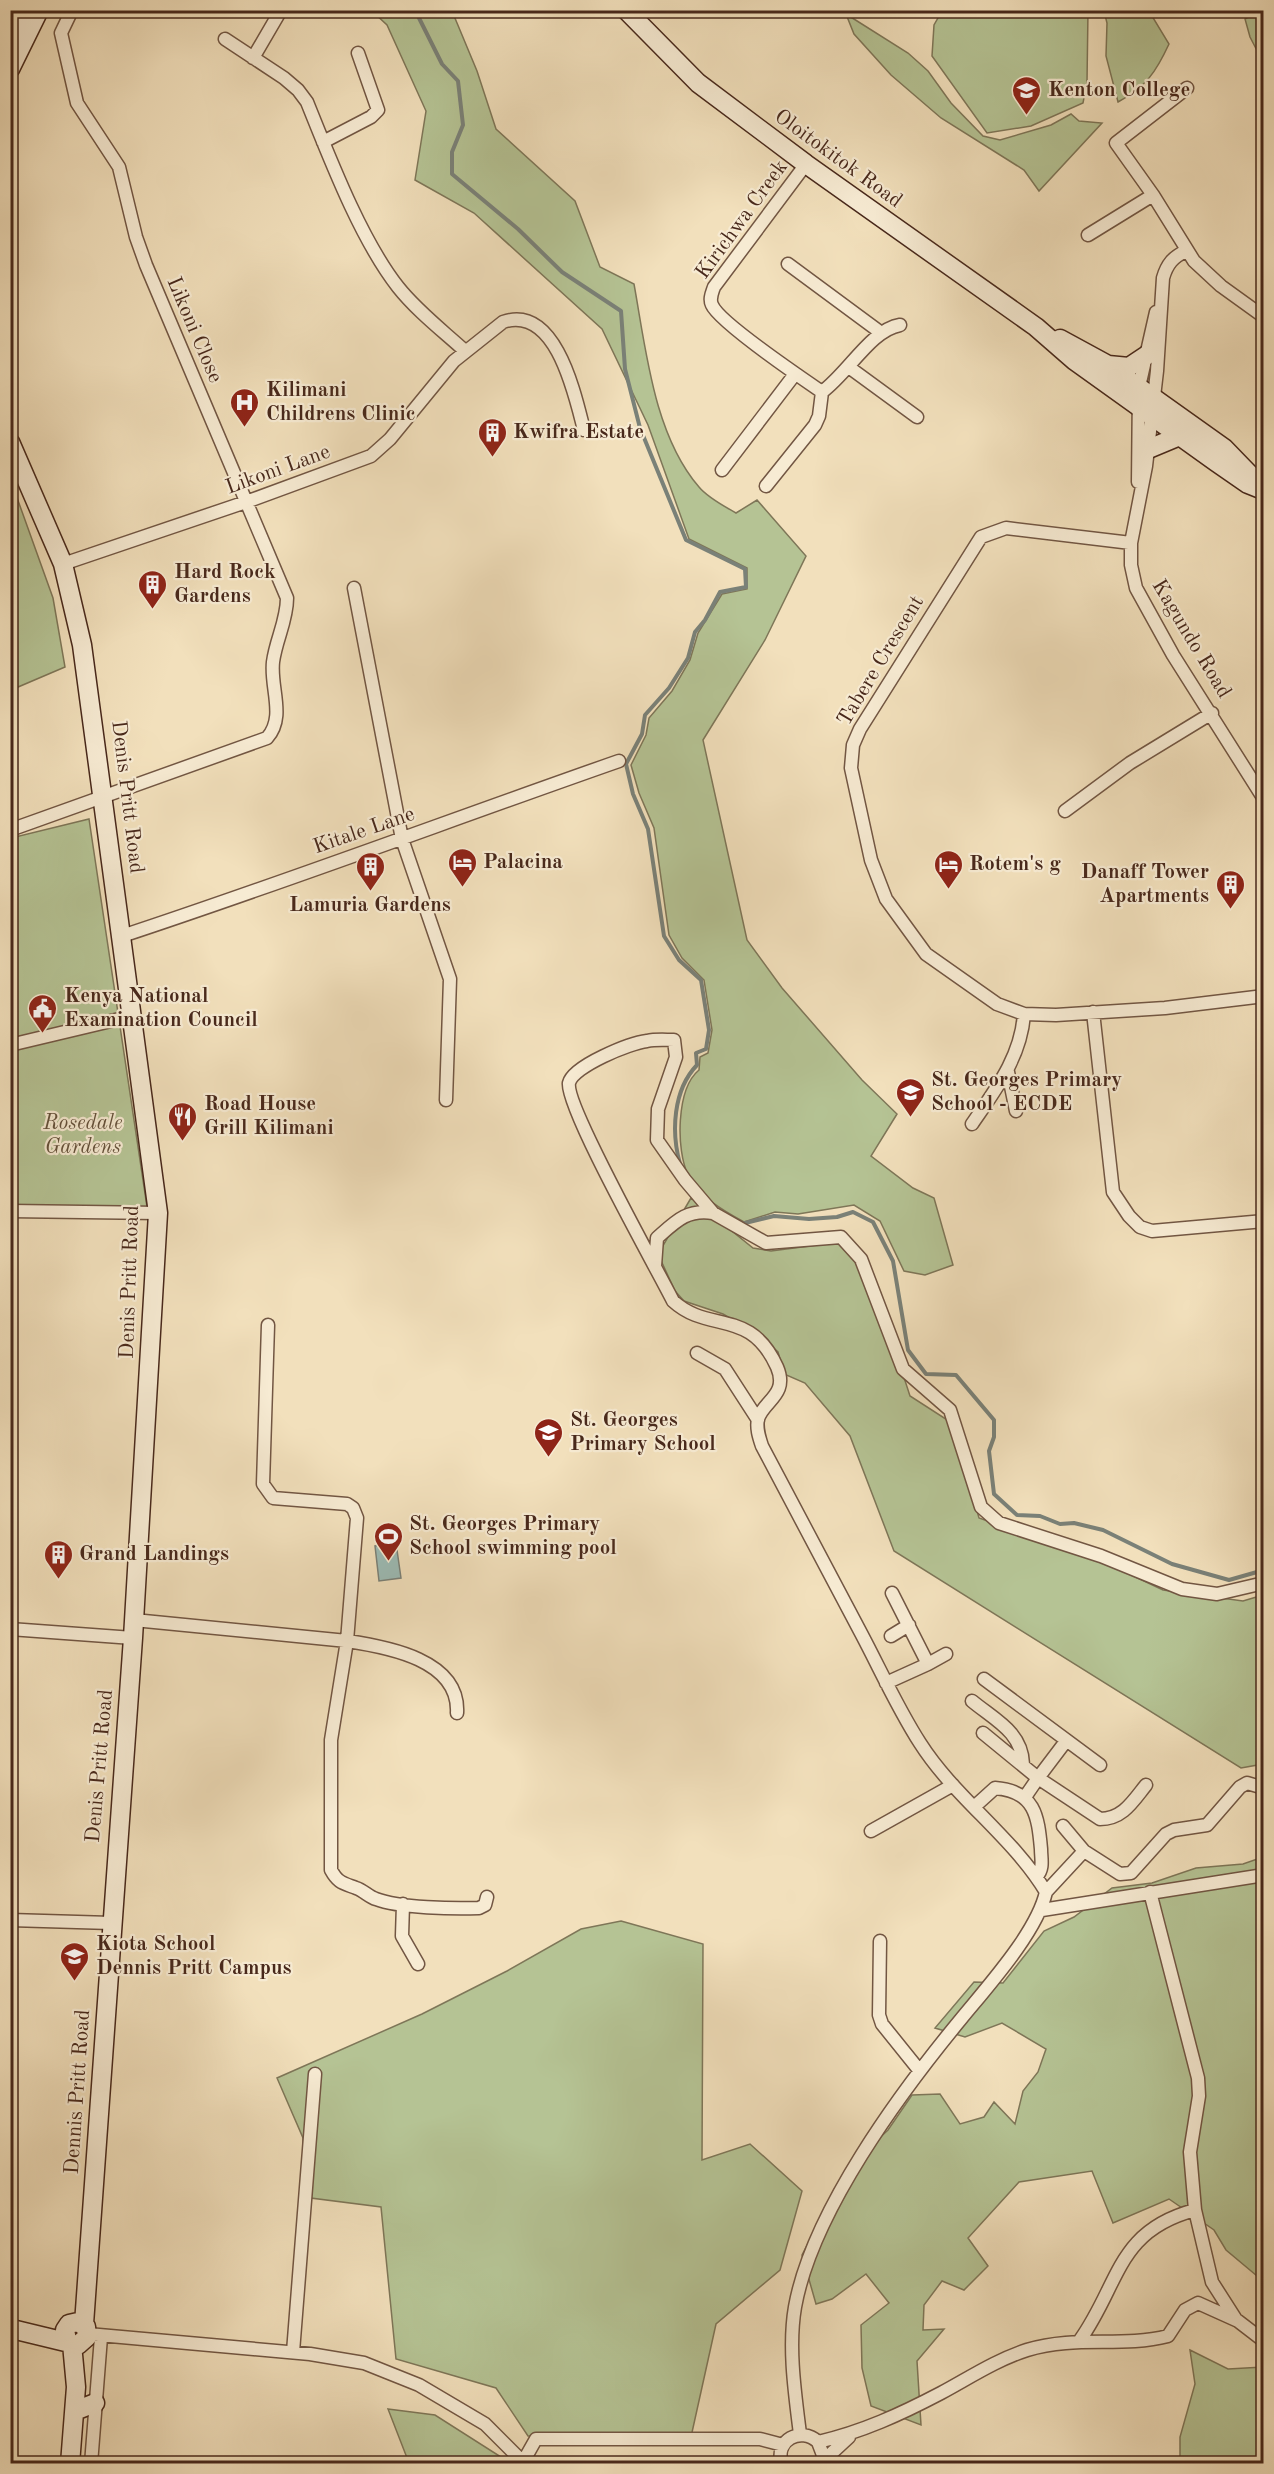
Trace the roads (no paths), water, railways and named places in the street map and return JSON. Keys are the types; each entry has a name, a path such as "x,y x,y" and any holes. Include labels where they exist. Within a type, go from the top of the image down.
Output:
{"main road":[{"path":"10,40 25,10"},
{"path":"10,69 39,10"},
{"name":"Oloitokitok Road","path":"626,10 698,83 806,164 1036,327 1075,361 1224,448 1263,490"},
{"name":"Oloitokitok Road","path":"1036,327 1106,364 1182,435 1242,480 1263,490"},
{"path":"1106,364 1129,367 1147,355"},
{"path":"1146,450 1182,435"},
{"name":"Denis Pritt Road","path":"10,442 63,564 82,645 104,795 158,1213 133,1629 111,1923"},
{"name":"Dennis Pritt Road","path":"70,2463 76,2387 81,2374 79,2334 89,2264 111,1923"},
{"path":"13,2330 79,2334"},
{"path":"75,2411 95,2403"}],"street":[{"name":"Likoni Close","path":"10,830 267,738 275,729 277,716 272,677 274,658 287,614 287,598 146,265 133,225 130,203 119,167 77,103 61,33 72,10"},
{"path":"254,58 281,10"},
{"path":"225,39 298,90 307,102 323,142 385,269 400,289 465,351"},
{"path":"323,142 371,117 378,110 358,53"},
{"path":"1187,88 1116,143 1153,195 1186,251 1221,286 1263,317"},
{"name":"Kirichwa Creek","path":"806,164 714,287 710,301 712,307 726,321 822,392"},
{"path":"1088,235 1153,195"},
{"path":"1145,401 1147,355 1168,264 1175,256 1186,251"},
{"path":"788,264 880,332"},
{"path":"1145,401 1161,297"},
{"name":"Likoni Lane","path":"63,564 246,502 371,456 390,439 454,361 503,322 520,318 530,322 557,350 569,375 584,430"},
{"path":"766,486 815,425 819,416 822,392 850,368 880,332 900,325"},
{"path":"850,368 917,417"},
{"path":"722,470 795,374"},
{"name":"Kagundo Road","path":"1145,401 1146,466 1140,486 1131,543 1131,565 1136,588 1173,655 1262,792"},
{"name":"Kagundo Road","path":"1140,486 1137,478 1145,401"},
{"name":"Tabere Crescent","path":"1131,543 1006,528 981,537 860,729 853,745 850,758 854,787 871,860 886,899 926,954 997,1004 1024,1014 1177,1007 1263,996"},
{"path":"354,588 402,839 450,979 446,1100"},
{"path":"1065,811 1130,763 1212,713"},
{"name":"Kitale Lane","path":"122,936 619,761"},
{"path":"1093,1012 1109,1176 1119,1204 1140,1227 1152,1231 1263,1221"},
{"path":"972,1124 1008,1072 1023,1035 1024,1014"},
{"path":"10,1045 132,1016"},
{"path":"713,1213 685,1180 657,1140 658,1109 676,1057 674,1040 645,1041 590,1062 573,1075 569,1085 575,1106 609,1180 673,1301 681,1308 741,1326 758,1336 771,1354 780,1373 777,1397 761,1412 758,1420"},
{"path":"1008,1072 1016,1111"},
{"path":"655,1267 657,1238 674,1223 696,1210 713,1213 766,1243 841,1237 861,1259 903,1369 950,1410 981,1507 999,1523 1101,1556 1182,1588 1217,1594 1263,1583"},
{"path":"10,1211 158,1213"},
{"path":"268,1325 263,1484 273,1498 347,1504 353,1508 357,1518 347,1641 331,1740 331,1870 336,1879 344,1885 357,1888 377,1900 403,1904 479,1908 485,1905 487,1897"},
{"path":"697,1353 725,1369 758,1420 762,1446 886,1683 921,1744 952,1785 1036,1876 1046,1892"},
{"path":"892,1593 928,1664"},
{"path":"891,1636 909,1625"},
{"path":"10,1629 133,1629 347,1641 398,1651 434,1670 448,1680 454,1689 458,1699 456,1713"},
{"path":"886,1683 946,1654"},
{"path":"984,1679 1100,1765"},
{"path":"972,1701 1015,1736 1022,1750 1023,1764"},
{"path":"983,1733 1038,1778 1100,1819 1109,1819 1125,1811 1146,1785"},
{"path":"1025,1797 1066,1741"},
{"path":"1064,1826 1084,1851 1120,1874 1131,1873 1166,1834 1174,1830 1207,1825 1240,1787 1247,1783 1263,1788"},
{"path":"872,1831 952,1785"},
{"path":"974,1807 995,1788 1025,1797 1034,1809 1039,1822 1042,1866 1036,1876"},
{"path":"800,2434 793,2334 799,2289 818,2234 860,2159 919,2070 988,1986 1042,1910 1046,1892 1084,1851"},
{"path":"1042,1910 1263,1875"},
{"path":"1150,1892 1198,2078 1199,2096 1190,2152 1195,2210 1212,2282 1238,2321"},
{"path":"403,1904 402,1936 418,1964"},
{"path":"10,1920 111,1923"},
{"path":"880,1941 879,2015 882,2024 919,2070"},
{"path":"293,2352 315,2074"},
{"path":"1080,2340 1090,2326 1122,2259 1143,2236 1164,2221 1195,2210"},
{"path":"782,2463 783,2445 787,2439 800,2434 818,2442 855,2433 908,2410 996,2362 1028,2350 1080,2340 1136,2342 1168,2336 1185,2310 1198,2303 1238,2321 1263,2341"},
{"path":"91,2463 95,2403 79,2334 293,2352 364,2363 419,2385 485,2424 523,2462 536,2439 643,2441 760,2439 783,2445"},
{"path":"821,2463 855,2433"},
{"path":"818,2442 823,2455 821,2463"}],"water":[{"name":"St. Georges Primary School swimming pool","path":"396,1543 401,1578 379,1581 375,1546"}],"waterway":[{"path":"415,10 442,64 458,81 463,125 452,152 452,174 518,229 562,272 621,311 625,369 640,428 686,540 745,569 746,587 720,592 705,620 695,632 688,658 669,688 645,715 642,734 626,764 633,794 648,829 664,936 679,960 701,980 709,1030 706,1049 696,1053 697,1065 683,1087 676,1112 675,1139 680,1164"},
{"path":"741,1224 774,1216 809,1219 837,1217 853,1212 873,1222 893,1261 908,1350 926,1374 956,1375 994,1420 994,1437 989,1451 994,1494 1017,1515 1040,1516 1060,1524 1074,1523 1103,1530 1172,1564 1229,1580 1264,1570"}],"place":[{"name":"Kenton College","path":"1027,116"},
{"name":"Kilimani Childrens Clinic","path":"245,428"},
{"name":"Kwifra Estate","path":"492,458"},
{"name":"Hard Rock Gardens","path":"153,610"},
{"name":"Palacina","path":"462,888"},
{"name":"Rotem's g","path":"948,890"},
{"name":"Lamuria Gardens","path":"370,892"},
{"name":"Danaff Tower Apartments","path":"1230,910"},
{"name":"Kenya National Examination Council","path":"43,1034"},
{"name":"St. Georges Primary School - ECDE","path":"910,1118"},
{"name":"Road House Grill Kilimani","path":"183,1142"},
{"name":"St. Georges Primary School","path":"549,1458"},
{"name":"St. Georges Primary School swimming pool","path":"388,1562"},
{"name":"Grand Landings","path":"58,1580"},
{"name":"Kiota School Dennis Pritt Campus","path":"75,1982"}],"park label":[{"name":"Rosedale Gardens","path":"83,1135"}]}
